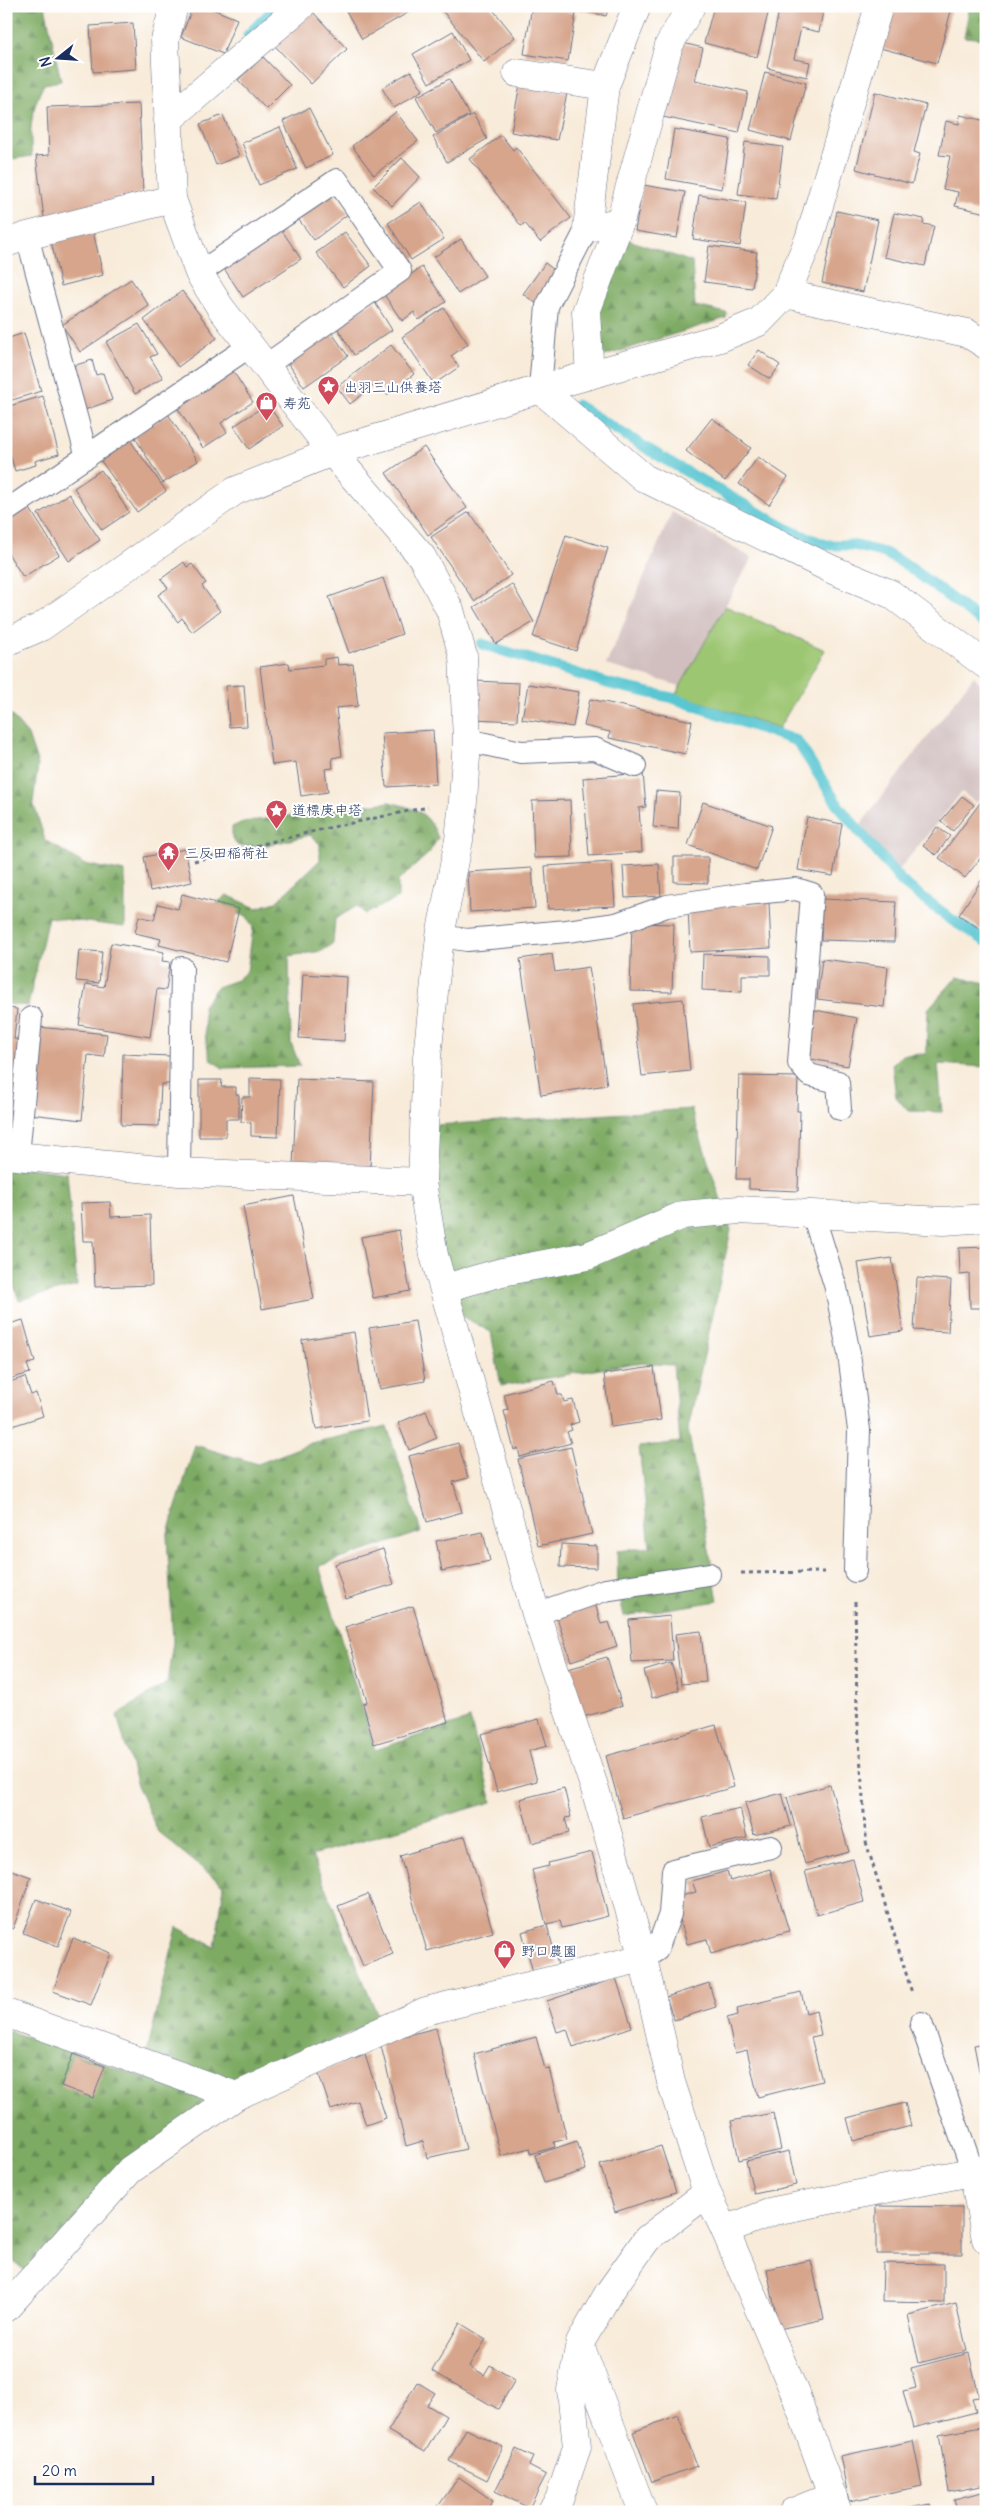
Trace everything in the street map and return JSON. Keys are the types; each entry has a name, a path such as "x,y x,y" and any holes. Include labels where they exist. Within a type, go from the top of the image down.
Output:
{"street":[{"path":"174,6 165,40 172,199 199,273 220,307 332,452 422,557 450,610 463,656 467,740 459,840 440,936 427,1057 422,1182 434,1255 445,1288 536,1614 595,1789 643,1958 671,2082 707,2193 726,2230 796,2396 835,2504 793,2512"},
{"path":"168,120 301,6"},
{"path":"620,222 587,228 605,86 637,6"},
{"path":"590,375 586,312 620,222 669,45 691,6"},
{"path":"6,642 41,628 235,491 332,452 540,389 720,338 759,322 786,294 809,239 879,6"},
{"path":"518,73 605,86"},
{"path":"13,235 172,199"},
{"path":"786,294 967,333 986,345"},
{"path":"540,389 644,478 833,570 891,594 986,666"},
{"path":"12,1156 178,1172 422,1182"},
{"path":"445,1288 502,1272 587,1256 683,1215 739,1210 944,1221 986,1218"},
{"path":"6,2308 130,2170 236,2096 426,2011 643,1958"},
{"path":"6,2013 236,2096"},
{"path":"726,2230 774,2211 979,2170 986,2238"},
{"path":"551,2512 559,2500 577,2447 571,2390 580,2343 608,2294 646,2239 707,2193"},
{"path":"580,2343 643,2512"}],"lane":[{"path":"6,511 86,456 400,271 337,180 199,273"},
{"path":"540,389 547,306 587,228"},
{"path":"13,235 86,456"},
{"path":"467,740 521,752 595,749 636,766"},
{"path":"440,936 467,940 567,931 616,924 667,906 796,889 812,894 799,1063 809,1075 838,1082 840,1109"},
{"path":"178,1172 182,968"},
{"path":"12,1156 31,1018"},
{"path":"813,1214 836,1288 849,1354 859,1430 855,1571"},
{"path":"536,1614 605,1590 709,1574"},
{"path":"643,1958 657,1950 670,1914 673,1870 771,1847"},
{"path":"922,2022 979,2170"}],"path":[{"path":"194,861 323,829 427,808"},
{"path":"709,1574 855,1571 856,1710 866,1842 922,2022"}],"shaded area":[{"path":"672,512 752,558 680,686 606,665"},
{"path":"974,676 986,691 986,791 976,803 962,792 898,871 877,848 861,824"}],"green space":[{"path":"6,6 45,6 61,81 44,84 36,102 32,119 32,156 6,160"},
{"path":"986,9 986,39 964,37 969,10"},
{"path":"620,237 692,262 695,306 727,313 726,318 598,358 593,312"},
{"path":"725,606 825,650 779,728 676,694"},
{"path":"6,709 28,735 38,765 33,802 45,840 84,864 125,872 125,927 48,917 28,1006 6,1004"},
{"path":"389,802 420,812 430,822 438,838 429,853 398,881 398,898 365,914 357,906 335,919 333,944 322,951 289,956 291,1043 300,1066 223,1068 211,1060 206,1042 203,1006 217,987 237,980 247,971 253,928 247,916 220,910 217,903 227,895 256,908 276,902 320,860 320,844 310,835 264,846 238,846 232,838 232,827 243,822"},
{"path":"957,977 986,983 986,1067 938,1064 942,1112 908,1111 896,1097 892,1064 902,1055 926,1054 928,1009"},
{"path":"691,1109 731,1230 688,1429 718,1601 624,1616 618,1589 617,1551 650,1547 639,1447 680,1442 673,1365 635,1363 501,1386 491,1332 462,1316 429,1199 436,1125"},
{"path":"6,1165 67,1173 77,1286 19,1300 6,1265"},
{"path":"387,1426 421,1532 319,1566 375,1750 470,1719 492,1802 312,1855 379,2019 237,2085 147,2052 177,1927 215,1947 224,1886 158,1832 136,1783 117,1715 167,1683 173,1642 167,1536 195,1445 258,1464 311,1443"},
{"path":"6,2030 216,2102 27,2272 6,2256"}],"building":[{"path":"193,6 205,6 237,19 223,54 181,37"},
{"path":"350,6 409,6 411,11 362,39 345,9"},
{"path":"445,6 490,6 515,37 484,62 441,9"},
{"path":"532,6 576,13 568,61 524,54"},
{"path":"565,6 609,6 606,16"},
{"path":"714,6 770,6 757,57 704,43"},
{"path":"780,6 824,6 819,32 801,28 794,59 810,62 807,77 767,68"},
{"path":"891,6 932,6 951,11 937,63 880,48"},
{"path":"312,11 347,49 311,84 275,46"},
{"path":"133,23 136,69 93,72 90,26"},
{"path":"453,31 469,60 429,83 413,54"},
{"path":"679,42 703,48 695,80 748,92 739,133 663,117"},
{"path":"263,57 290,85 266,109 238,80"},
{"path":"411,71 423,90 394,108 382,88"},
{"path":"765,72 806,83 791,141 750,130"},
{"path":"449,79 469,115 436,133 416,97"},
{"path":"520,84 567,93 557,140 511,132"},
{"path":"875,92 926,105 914,152 920,154 912,184 856,169"},
{"path":"139,104 143,192 44,218 36,156 49,155 47,107"},
{"path":"309,108 333,155 306,168 283,121"},
{"path":"396,112 418,141 374,175 352,146"},
{"path":"473,114 487,139 447,162 433,137"},
{"path":"223,115 239,156 216,165 200,124"},
{"path":"960,115 986,121 986,213 955,206 958,192 943,189 950,156 939,155 946,121 959,124"},
{"path":"280,127 297,169 259,185 242,143"},
{"path":"674,129 730,139 722,189 666,179"},
{"path":"501,135 513,150 516,147 571,218 540,242 525,223 521,226 470,159"},
{"path":"745,142 783,147 776,199 738,194"},
{"path":"402,158 420,177 392,206 373,187"},
{"path":"643,185 685,192 677,238 635,231"},
{"path":"330,190 348,214 314,240 296,216"},
{"path":"699,195 746,202 740,246 693,239"},
{"path":"421,202 444,239 411,260 388,223"},
{"path":"837,211 878,220 863,292 822,283"},
{"path":"894,213 924,219 923,224 934,226 925,266 884,257"},
{"path":"281,229 301,259 243,297 223,267"},
{"path":"93,231 103,275 61,286 51,241"},
{"path":"345,232 371,266 343,287 316,253"},
{"path":"461,239 485,276 458,294 434,257"},
{"path":"709,246 757,252 752,288 704,282"},
{"path":"545,263 562,276 540,306 523,294"},
{"path":"422,267 446,302 419,320 414,312 402,321 383,293"},
{"path":"131,279 149,306 80,352 62,325"},
{"path":"182,291 217,338 178,367 144,320"},
{"path":"374,301 392,330 354,355 336,326"},
{"path":"444,308 468,344 451,356 459,367 434,384 402,337"},
{"path":"139,324 157,354 150,357 163,378 135,394 106,342"},
{"path":"329,329 348,356 304,387 286,360"},
{"path":"24,333 41,391 6,402 6,339"},
{"path":"391,345 414,374 387,395 377,383 350,404 337,387"},
{"path":"759,350 780,365 770,379 748,365"},
{"path":"92,360 96,375 103,373 112,400 82,411 74,385 79,384 73,366"},
{"path":"231,368 253,402 221,423 227,432 203,448 175,404"},
{"path":"43,396 59,454 35,461 36,465 15,471 6,440 6,424 10,423 6,407"},
{"path":"267,404 283,426 249,449 234,426"},
{"path":"168,414 198,461 163,483 134,436"},
{"path":"712,418 751,448 725,481 686,451"},
{"path":"130,440 166,491 137,512 101,461"},
{"path":"424,447 467,508 428,535 386,473"},
{"path":"758,457 788,477 769,505 739,484"},
{"path":"101,470 129,512 102,530 74,488"},
{"path":"69,494 100,540 69,561 38,514"},
{"path":"27,504 59,555 23,577 6,550 6,518"},
{"path":"469,512 511,575 474,601 431,537"},
{"path":"566,535 608,548 576,651 533,637"},
{"path":"184,562 187,567 192,564 206,583 202,586 220,611 192,632 182,618 178,622 158,595 168,588 161,579"},
{"path":"383,578 402,634 349,653 329,597"},
{"path":"512,584 534,622 496,644 474,607"},
{"path":"337,657 338,665 353,664 358,706 336,708 342,756 332,758 333,768 325,769 328,792 301,796 296,762 272,765 260,667 289,663 290,669 324,665 324,659"},
{"path":"475,681 519,683 517,721 473,719"},
{"path":"528,684 579,692 573,727 522,719"},
{"path":"244,685 247,726 229,727 226,686"},
{"path":"590,699 692,721 686,754 609,738 610,732 584,726"},
{"path":"433,730 436,784 386,787 382,733"},
{"path":"643,773 646,807 639,808 642,852 589,856 583,778"},
{"path":"656,791 680,793 678,829 653,827"},
{"path":"986,795 986,851 965,878 939,858"},
{"path":"962,796 974,805 953,831 941,821"},
{"path":"570,800 572,857 534,858 532,801"},
{"path":"703,802 772,826 757,870 688,845"},
{"path":"807,817 842,824 833,876 798,870"},
{"path":"937,827 950,836 936,855 923,846"},
{"path":"185,849 192,882 150,891 144,857"},
{"path":"674,857 708,857 708,883 674,882"},
{"path":"612,862 615,906 548,909 545,866"},
{"path":"659,864 661,896 625,898 623,866"},
{"path":"532,868 535,908 470,912 468,872"},
{"path":"986,873 986,933 959,915"},
{"path":"182,894 239,909 226,962 159,945 161,939 135,933 139,916 154,920 158,904 178,909"},
{"path":"822,899 896,902 894,942 821,940"},
{"path":"769,903 771,948 690,952 688,907"},
{"path":"632,923 674,924 672,992 630,991"},
{"path":"111,943 164,952 162,961 170,962 166,990 157,989 150,1037 79,1025 86,984 104,987"},
{"path":"79,950 102,952 99,983 76,981"},
{"path":"552,954 555,972 589,967 607,1085 541,1095 520,959"},
{"path":"703,954 770,956 770,975 742,975 742,992 702,990"},
{"path":"822,959 888,967 884,1007 817,999"},
{"path":"303,974 347,977 344,1041 299,1038"},
{"path":"683,999 690,1071 642,1076 633,1004"},
{"path":"6,1008 17,1009 14,1039 24,1040 19,1097 10,1096 8,1122"},
{"path":"815,1010 857,1018 848,1066 806,1058"},
{"path":"39,1027 107,1034 104,1057 88,1055 82,1120 30,1114"},
{"path":"123,1054 170,1056 169,1084 161,1084 159,1126 121,1125"},
{"path":"739,1076 798,1077 797,1111 800,1111 798,1191 749,1189 749,1179 736,1179"},
{"path":"250,1078 280,1079 278,1137 251,1136 251,1123 241,1122 242,1097 250,1097"},
{"path":"297,1079 374,1082 370,1169 293,1166"},
{"path":"199,1080 222,1080 221,1087 236,1087 236,1094 239,1095 239,1119 226,1119 226,1137 199,1137"},
{"path":"294,1196 314,1299 262,1309 243,1206"},
{"path":"110,1202 111,1217 150,1215 152,1285 95,1287 93,1241 83,1241 81,1203"},
{"path":"399,1230 410,1291 373,1298 361,1237"},
{"path":"986,1247 986,1326 981,1326 981,1308 970,1308 969,1274 960,1275 959,1248"},
{"path":"892,1258 903,1331 870,1336 858,1263"},
{"path":"917,1278 951,1280 948,1332 914,1330"},
{"path":"23,1320 35,1362 27,1364 30,1373 6,1380 6,1325"},
{"path":"415,1321 425,1381 380,1389 369,1328"},
{"path":"354,1332 367,1421 316,1429 302,1340"},
{"path":"654,1367 661,1420 611,1427 604,1374"},
{"path":"25,1377 31,1395 36,1393 43,1416 6,1428 6,1383"},
{"path":"554,1381 558,1395 562,1395 564,1402 573,1400 579,1422 570,1425 572,1430 567,1432 571,1443 520,1457 518,1448 514,1450 504,1411 508,1410 504,1394"},
{"path":"426,1411 437,1438 409,1450 398,1423"},
{"path":"458,1443 468,1478 453,1482 462,1512 427,1522 409,1456"},
{"path":"571,1447 592,1534 538,1546 518,1459"},
{"path":"483,1532 490,1561 442,1571 436,1541"},
{"path":"561,1544 597,1546 597,1568 560,1567"},
{"path":"383,1549 394,1584 346,1599 335,1564"},
{"path":"593,1596 601,1624 609,1622 617,1646 571,1661 554,1608"},
{"path":"413,1606 448,1722 374,1744 363,1704 367,1702 345,1627"},
{"path":"670,1616 673,1661 632,1663 629,1620"},
{"path":"701,1631 706,1682 681,1684 675,1634"},
{"path":"607,1657 622,1706 583,1717 568,1668"},
{"path":"671,1663 679,1690 652,1698 644,1671"},
{"path":"539,1719 547,1746 529,1751 537,1781 497,1792 481,1734"},
{"path":"716,1725 734,1787 623,1818 606,1756"},
{"path":"830,1785 849,1852 805,1864 787,1797"},
{"path":"564,1788 571,1817 565,1818 569,1833 532,1843 520,1799"},
{"path":"782,1793 791,1826 754,1835 745,1803"},
{"path":"740,1808 747,1838 709,1847 702,1817"},
{"path":"465,1836 493,1932 427,1951 400,1856"},
{"path":"592,1852 608,1916 562,1928 560,1921 546,1924 532,1870 549,1866 548,1863"},
{"path":"853,1859 864,1902 817,1915 805,1871"},
{"path":"6,1868 31,1877 13,1929 6,1926"},
{"path":"770,1869 789,1931 711,1954 707,1939 687,1944 674,1898 696,1892 692,1881 727,1871 730,1881"},
{"path":"368,1894 393,1954 363,1966 338,1906"},
{"path":"36,1899 71,1912 58,1946 23,1933"},
{"path":"547,1925 558,1965 533,1972 522,1932"},
{"path":"73,1938 111,1953 91,2005 53,1991"},
{"path":"616,1978 632,2027 573,2047 567,2029 557,2032 547,2001"},
{"path":"709,1983 716,2007 674,2020 666,1997"},
{"path":"801,1992 806,2013 816,2010 821,2035 811,2037 822,2081 758,2097 747,2050 735,2053 727,2018 738,2015 737,2008"},
{"path":"436,2028 466,2149 427,2158 423,2141 406,2146 380,2042"},
{"path":"536,2037 545,2069 549,2068 567,2139 554,2142 555,2147 531,2154 530,2148 501,2156 474,2054"},
{"path":"986,2043 986,2074 980,2075 974,2045"},
{"path":"73,2054 105,2066 93,2098 61,2086"},
{"path":"365,2055 386,2118 366,2125 358,2101 331,2110 318,2072"},
{"path":"905,2103 911,2126 853,2141 847,2118"},
{"path":"773,2113 781,2150 739,2160 731,2121"},
{"path":"577,2141 586,2170 544,2183 535,2155"},
{"path":"661,2146 676,2192 615,2212 600,2165"},
{"path":"789,2151 796,2185 754,2194 746,2161"},
{"path":"876,2206 962,2207 962,2254 876,2254"},
{"path":"811,2260 824,2319 779,2329 767,2269"},
{"path":"883,2263 944,2264 944,2303 882,2302"},
{"path":"956,2303 967,2351 919,2363 908,2315"},
{"path":"460,2323 486,2339 470,2366 484,2375 490,2365 515,2380 498,2409 432,2371"},
{"path":"969,2353 979,2397 972,2398 976,2412 913,2428 903,2391 916,2388 911,2368"},
{"path":"417,2382 435,2393 427,2405 446,2416 425,2452 388,2431"},
{"path":"678,2415 697,2466 652,2482 633,2432"},
{"path":"986,2426 986,2485 949,2492 939,2435"},
{"path":"466,2429 503,2447 487,2480 449,2461"},
{"path":"913,2441 922,2486 849,2501 840,2456"},
{"path":"516,2449 533,2457 529,2466 546,2475 529,2508 495,2491"},
{"path":"459,2477 493,2501 485,2512 434,2512"},
{"path":"986,2491 986,2512 958,2512 954,2499"},
{"path":"930,2504 932,2512 895,2512 895,2511"}],"waterway":[{"path":"248,35 277,6"},
{"path":"576,405 666,460 789,530 826,545 853,545 885,553 908,566 986,625"},
{"path":"482,644 610,684 673,698 797,741 840,808 902,882 952,920 986,941"}],"place":[{"name":"出羽三山供養塔","path":"328,406"},
{"name":"寿苑","path":"267,422"},
{"name":"道標庚申塔","path":"276,829"},
{"name":"三反田稲荷社","path":"169,872"},
{"name":"野口農園","path":"505,1970"}]}
